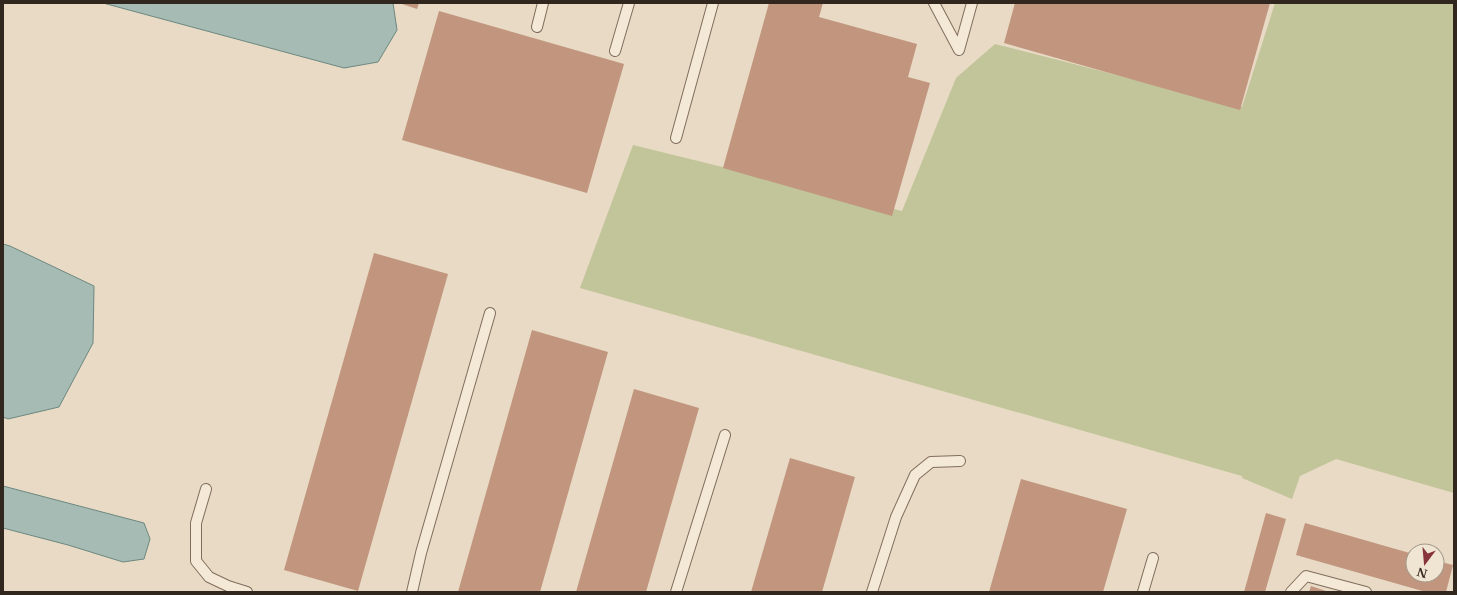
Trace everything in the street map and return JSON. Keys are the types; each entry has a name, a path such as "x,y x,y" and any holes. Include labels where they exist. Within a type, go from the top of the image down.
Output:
{"lane":[{"path":"536,27 543,3"},
{"path":"614,51 629,3"},
{"path":"676,138 713,3"},
{"path":"934,3 959,50 972,3"},
{"path":"412,592 490,313"},
{"path":"676,592 725,435"},
{"path":"872,592 896,517 915,475 931,462 960,461"},
{"path":"206,489 196,523 196,562 209,578 247,592"},
{"path":"1143,592 1153,558"},
{"path":"1292,592 1306,576 1366,592"}],"green space":[{"path":"1275,3 1454,3 1454,493 1336,459 1300,476 1292,499 1242,478 1242,476 580,288 633,145 902,211 956,78 995,44 1242,107"}],"water":[{"path":"103,3 393,3 397,30 378,62 344,68"},
{"path":"3,244 94,286 93,343 59,407 8,419 3,417"},
{"path":"3,486 144,523 150,539 144,559 123,562 68,545 3,528"}],"building":[{"path":"399,3 419,3 417,9"},
{"path":"769,3 823,3 819,17 917,44 908,77 930,83 892,216 723,168"},
{"path":"1015,3 1270,3 1240,110 1004,43"},
{"path":"439,11 624,64 587,193 402,140"},
{"path":"374,253 448,274 358,591 284,570"},
{"path":"532,330 608,352 540,592 458,592"},
{"path":"634,389 699,408 646,592 576,592"},
{"path":"790,458 855,477 822,592 751,592"},
{"path":"1021,479 1127,509 1103,592 989,592"},
{"path":"1266,513 1286,519 1265,592 1244,592"},
{"path":"1305,523 1405,552 1405,583 1445,583 1445,563 1453,565 1446,592 1426,592 1296,555"},
{"path":"1311,586 1329,592 1309,592"}]}
